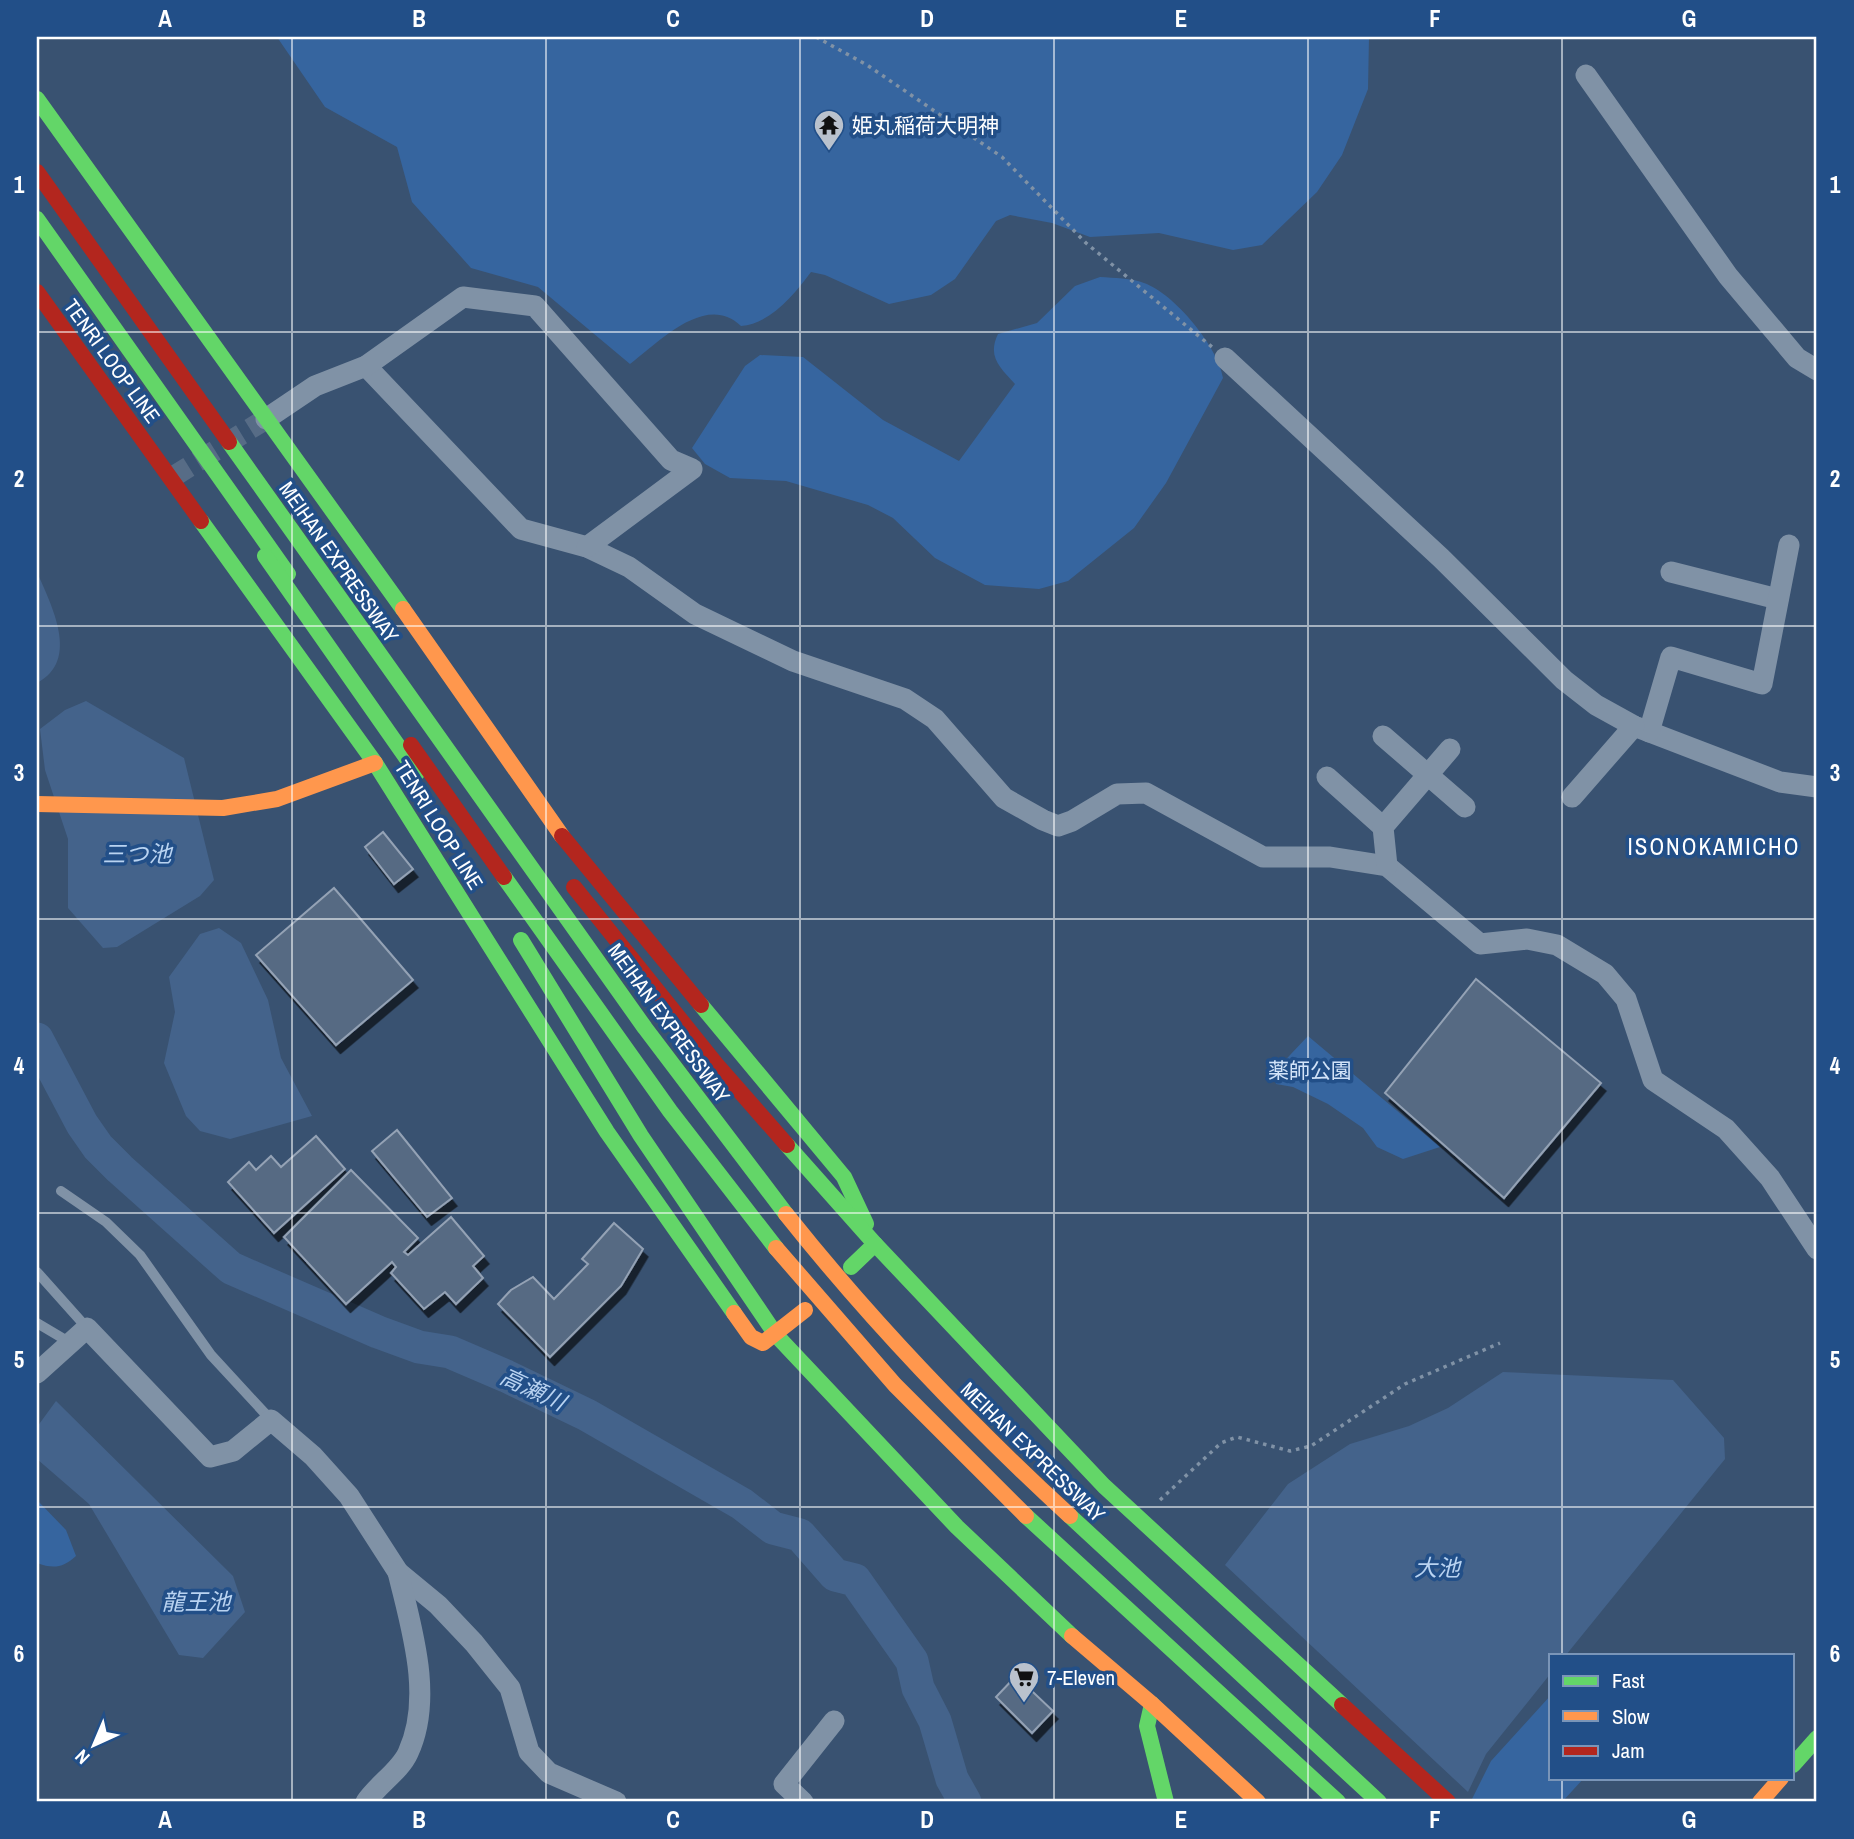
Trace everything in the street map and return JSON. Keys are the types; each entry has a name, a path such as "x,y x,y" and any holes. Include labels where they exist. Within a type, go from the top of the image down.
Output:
{"main road":[{"path":"37,99 352,536 571,849 844,1177 875,1244"},
{"name":"MEIHAN EXPRESSWAY","path":"37,172 645,1028 787,1216 856,1298 1013,1464 1379,1802"},
{"path":"37,219 625,1046 786,1260 911,1402 1000,1490 1338,1802"},
{"name":"TENRI LOOP LINE","path":"37,292 44,317 375,763 623,1155 751,1337 763,1343 776,1335"},
{"path":"185,428 262,551 455,829 483,876"},
{"path":"324,578 493,785"},
{"path":"38,804 223,808 277,799 375,763"},
{"path":"561,871 716,1064 875,1244 1104,1486 1448,1802"},
{"path":"511,923 648,1147 776,1335 957,1527 1099,1662 1152,1704 1258,1802"},
{"path":"851,1267 875,1244"},
{"path":"776,1335 806,1310"},
{"path":"1152,1704 1147,1726 1166,1802"},
{"path":"1794,1764 1817,1738"},
{"path":"1760,1802 1780,1780"}],"street":[{"path":"1586,75 1728,276 1797,358 1817,370"},
{"path":"266,419 315,386 366,366 463,297 535,306 671,460 692,469 587,547"},
{"path":"1225,358 1441,558 1564,680 1596,705 1642,729 1780,782 1817,787"},
{"path":"366,366 521,529 587,547 629,567 695,614 793,661 905,699 935,719 1004,798 1043,820 1058,825 1072,821 1116,794 1146,793 1264,857 1330,857 1388,866 1480,944 1527,939 1557,945 1605,974 1626,999 1653,1080 1684,1104 1726,1129 1770,1178 1817,1250"},
{"path":"1572,797 1642,729 1671,657 1762,684 1789,545"},
{"path":"1671,572 1778,599"},
{"path":"1383,736 1465,807"},
{"path":"1382,827 1450,749"},
{"path":"1327,777 1382,827 1388,866"},
{"path":"37,1373 87,1328 210,1457 233,1451 271,1420 313,1456 349,1496 398,1572 456,1624 510,1688 529,1752 549,1773 616,1802"},
{"path":"366,1802 408,1754 420,1701 416,1649 398,1572"},
{"path":"803,1802 784,1784 834,1721"}],"lane":[{"path":"61,1191 106,1222 140,1255 211,1355 271,1420"},
{"path":"37,1272 87,1328"},
{"path":"37,1322 69,1342"}],"path":[{"path":"816,37 867,65 1002,157 1086,243 1225,358"},
{"path":"1140,1518 1221,1443 1237,1437 1290,1451 1311,1446 1405,1384 1500,1343"}],"green space":[{"path":"277,37 1369,37 1368,89 1342,155 1317,192 1262,245 1233,250 1159,233 1090,237 1052,223 1010,215 996,221 955,279 931,295 889,304 825,275 811,272 789,299 762,320 741,326 727,317 713,314 698,317 669,333 630,364 538,287 471,268 412,202 397,147 325,107"},
{"path":"1100,277 1139,281 1168,298 1204,337 1220,366 1223,378 1166,483 1134,528 1068,581 1039,589 985,585 935,558 893,518 868,505 786,481 730,478 705,464 692,448 745,366 760,355 803,357 883,420 959,461 1015,384 997,361 994,349 998,334 1037,323 1075,286"},
{"name":"薬師公園","path":"1308,1036 1440,1147 1403,1159 1377,1147 1363,1128 1328,1104 1293,1087 1276,1084 1273,1073"},
{"path":"37,1500 66,1530 76,1556 67,1563 53,1567 37,1563"},
{"path":"1549,1697 1549,1780 1582,1780 1562,1802 1471,1801 1491,1761"}],"water":[{"path":"37,572 55,616 60,646 58,661 50,673 37,683"},
{"name":"三つ池","path":"86,701 184,758 214,880 200,896 117,947 103,948 68,908 68,839 45,770 40,729 65,710"},
{"path":"219,928 241,943 268,1000 281,1058 312,1116 230,1139 200,1131 186,1116 164,1063 175,1012 169,977 200,934"},
{"name":"大池","path":"1503,1372 1673,1380 1724,1438 1725,1459 1567,1654 1549,1654 1549,1675 1486,1754 1468,1792 1225,1565 1288,1484 1350,1444 1409,1426 1448,1408"},
{"name":"龍王池","path":"56,1401 233,1576 245,1612 203,1658 179,1655 89,1504 37,1459 37,1427"}],"building":[{"path":"383,832 413,869 394,884 365,847"},
{"path":"334,888 413,980 336,1045 256,955"},
{"path":"1476,979 1601,1083 1504,1198 1385,1093"},
{"path":"397,1130 452,1198 427,1217 372,1151"},
{"path":"316,1136 345,1169 274,1233 228,1182 249,1162 256,1170 271,1156 281,1167"},
{"path":"351,1170 418,1238 404,1252 408,1255 451,1217 484,1256 473,1266 483,1278 456,1304 445,1292 424,1309 391,1273 396,1267 392,1262 346,1304 284,1237"},
{"path":"614,1223 643,1249 621,1286 550,1357 498,1304 511,1290 533,1277 554,1299 588,1264 582,1259"},
{"name":"7-Eleven","path":"1016,1676 1053,1711 1032,1733 996,1697"}],"waterway":[{"name":"高瀬川","path":"37,1039 82,1124 98,1147 231,1268 378,1332 419,1347 450,1352 587,1415 742,1504 773,1528 800,1535 835,1575 855,1580 912,1661 918,1688 935,1721 952,1779 965,1802"}],"tunnel":[{"path":"171,478 266,419"}],"traffic: fast":[{"path":"37,99 403,609"},
{"path":"37,219 288,574"},
{"path":"229,442 645,1028 786,1214"},
{"path":"201,521 375,763 607,1132 734,1313"},
{"path":"265,556 417,773"},
{"path":"504,877 670,1111 776,1248"},
{"path":"521,940 641,1136 776,1335 957,1527 1072,1636"},
{"path":"701,1005 844,1177 866,1224"},
{"path":"787,1145 875,1244 1104,1486 1342,1705"},
{"path":"851,1267 875,1244"},
{"path":"1026,1516 1338,1802"},
{"path":"1070,1516 1379,1802"},
{"path":"1152,1704 1147,1726 1166,1802"},
{"path":"1794,1764 1817,1738"}],"traffic: slow":[{"path":"403,609 562,836"},
{"path":"37,804 223,808 277,799 375,763"},
{"path":"786,1214 852,1294 922,1371 1070,1516"},
{"path":"776,1248 895,1385 1026,1516"},
{"path":"734,1313 751,1337 763,1343 805,1310"},
{"path":"1072,1636 1152,1704 1258,1802"},
{"path":"1760,1802 1779,1780"}],"traffic: jam":[{"path":"37,172 229,442"},
{"path":"37,292 201,521"},
{"path":"411,745 504,877"},
{"path":"562,836 701,1005"},
{"path":"574,887 716,1064 787,1145"},
{"path":"1342,1705 1448,1802"}],"place":[{"name":"姫丸稲荷大明神","path":"829,152"},
{"name":"7-Eleven","path":"1024,1704"}],"district":[{"name":"ISONOKAMICHO","path":"1714,846"}]}
